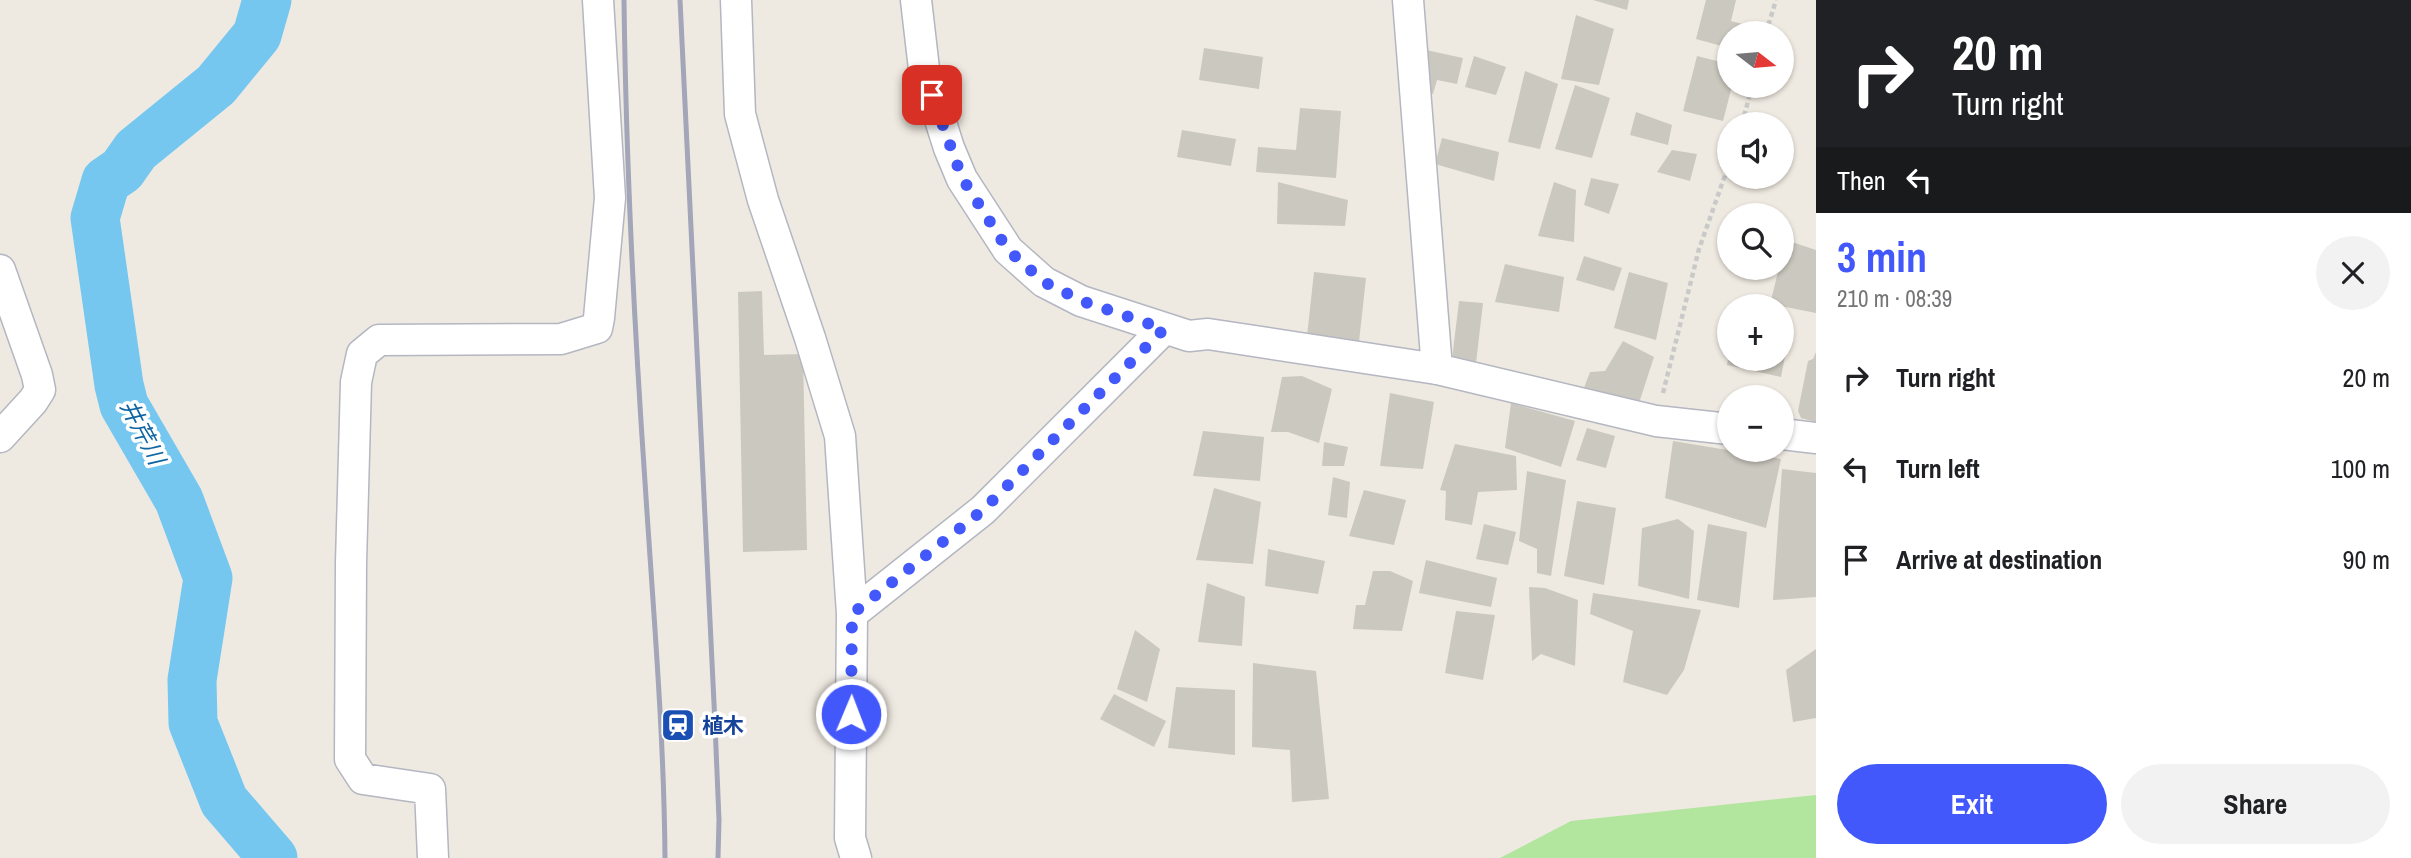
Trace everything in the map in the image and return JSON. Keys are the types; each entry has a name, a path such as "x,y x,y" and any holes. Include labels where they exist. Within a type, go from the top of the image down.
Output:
{"street":[{"path":"433,858 430,789 363,779 350,759 351,563 356,382 362,354 379,340 561,339 597,328 610,198 598,0"},
{"path":"736,0 740,114 763,200 840,436 852,614 849,851"},
{"path":"916,0 924,69 949,148 962,178 1008,250 1044,282 1082,301 1189,337 1208,334 1437,369 1656,421 1717,428"},
{"path":"1408,0 1437,369"},
{"path":"0,270 40,390 0,437"},
{"path":"852,614 983,510 1164,329"},
{"path":"1794,435 1816,438"}],"path":[{"path":"1770,21 1776,0"},
{"path":"1656,421 1699,249 1720,189"}],"green space":[{"path":"1816,795 1816,858 1500,858 1571,821"}],"building":[{"path":"1593,0 1629,0 1627,10"},
{"path":"1706,0 1736,0 1731,21 1717,21 1717,45 1696,39"},
{"path":"1576,15 1614,29 1599,85 1561,79"},
{"path":"1204,48 1263,57 1259,89 1199,80"},
{"path":"1426,50 1463,58 1457,84 1437,80 1433,94 1416,91"},
{"path":"1474,56 1506,67 1496,95 1465,87"},
{"path":"1697,56 1717,61 1717,98 1729,98 1725,112 1717,112 1717,120 1683,111"},
{"path":"1525,71 1558,84 1540,149 1508,142"},
{"path":"1575,85 1610,98 1592,158 1555,149"},
{"path":"1300,108 1341,111 1336,178 1256,172 1258,147 1296,150"},
{"path":"1636,112 1672,125 1668,145 1630,135"},
{"path":"1182,130 1236,139 1231,166 1177,157"},
{"path":"1442,138 1499,152 1494,181 1435,164"},
{"path":"1672,150 1697,154 1690,181 1657,172"},
{"path":"1591,178 1619,184 1609,214 1584,205"},
{"path":"1278,182 1348,200 1345,226 1277,224"},
{"path":"1554,182 1576,190 1574,242 1538,236"},
{"path":"1794,243 1816,250 1816,313 1794,309 1794,294 1772,294 1776,280 1794,280"},
{"path":"1584,256 1622,268 1614,291 1576,280"},
{"path":"1505,264 1564,277 1559,312 1495,302"},
{"path":"1314,272 1366,278 1359,342 1307,336"},
{"path":"1629,272 1668,283 1656,340 1614,328"},
{"path":"762,291 764,355 803,354 807,550 743,552 738,292"},
{"path":"1459,301 1483,303 1476,363 1452,359"},
{"path":"1623,341 1654,357 1639,403 1582,393 1590,372 1605,371"},
{"path":"1816,352 1816,422 1801,418 1798,411 1808,361 1813,359"},
{"path":"1754,371 1782,371 1781,377"},
{"path":"1302,376 1332,389 1319,443 1288,432 1271,432 1282,377"},
{"path":"1390,393 1434,402 1423,469 1380,466"},
{"path":"1511,403 1575,421 1561,467 1505,448"},
{"path":"1587,428 1615,436 1606,468 1576,460"},
{"path":"1203,431 1264,437 1260,481 1193,476"},
{"path":"1673,441 1717,448 1717,462 1780,462 1766,528 1665,498"},
{"path":"1324,442 1348,447 1344,466 1322,466"},
{"path":"1455,444 1516,456 1517,490 1478,492 1472,525 1445,520 1446,491 1440,490"},
{"path":"1782,469 1816,473 1816,597 1773,600"},
{"path":"1527,471 1566,480 1551,576 1537,573 1537,549 1519,541"},
{"path":"1333,477 1350,482 1347,518 1328,515"},
{"path":"1214,488 1261,502 1253,564 1196,560"},
{"path":"1364,490 1406,500 1394,545 1349,536"},
{"path":"1577,501 1616,508 1604,585 1564,576"},
{"path":"1678,519 1694,531 1689,599 1638,586 1642,528"},
{"path":"1484,524 1516,532 1508,565 1476,559"},
{"path":"1708,524 1747,532 1739,608 1697,600"},
{"path":"1268,549 1325,561 1318,594 1265,586"},
{"path":"1426,560 1497,578 1491,607 1419,593"},
{"path":"1373,571 1390,571 1413,581 1402,631 1353,629 1356,605 1365,605"},
{"path":"1207,583 1245,597 1242,646 1198,642"},
{"path":"1529,587 1545,588 1578,600 1575,666 1541,654 1532,661"},
{"path":"1593,593 1701,610 1684,670 1667,695 1623,682 1633,631 1590,614"},
{"path":"1456,611 1495,615 1483,680 1445,673"},
{"path":"1135,630 1160,649 1147,702 1117,689"},
{"path":"1816,649 1816,718 1793,722 1786,670"},
{"path":"1253,663 1316,671 1329,799 1292,802 1290,750 1252,747"},
{"path":"1176,687 1235,690 1235,755 1168,748"},
{"path":"1114,694 1166,721 1154,747 1100,719"}],"waterway":[{"name":"井芹川","path":"267,0 257,35 216,85 136,150 122,170 106,181 95,218 124,405 179,500 208,578 192,680 193,723 224,801 273,858"}],"railway":[{"path":"624,0 631,241 660,717 665,858"},
{"path":"680,0 715,724 718,858"}],"place":[{"name":"植木","path":"678,725"}],"route":[{"path":"851,714 852,614 983,510 1164,329 1082,301 1044,282 1008,250 962,178 932,95"}]}
